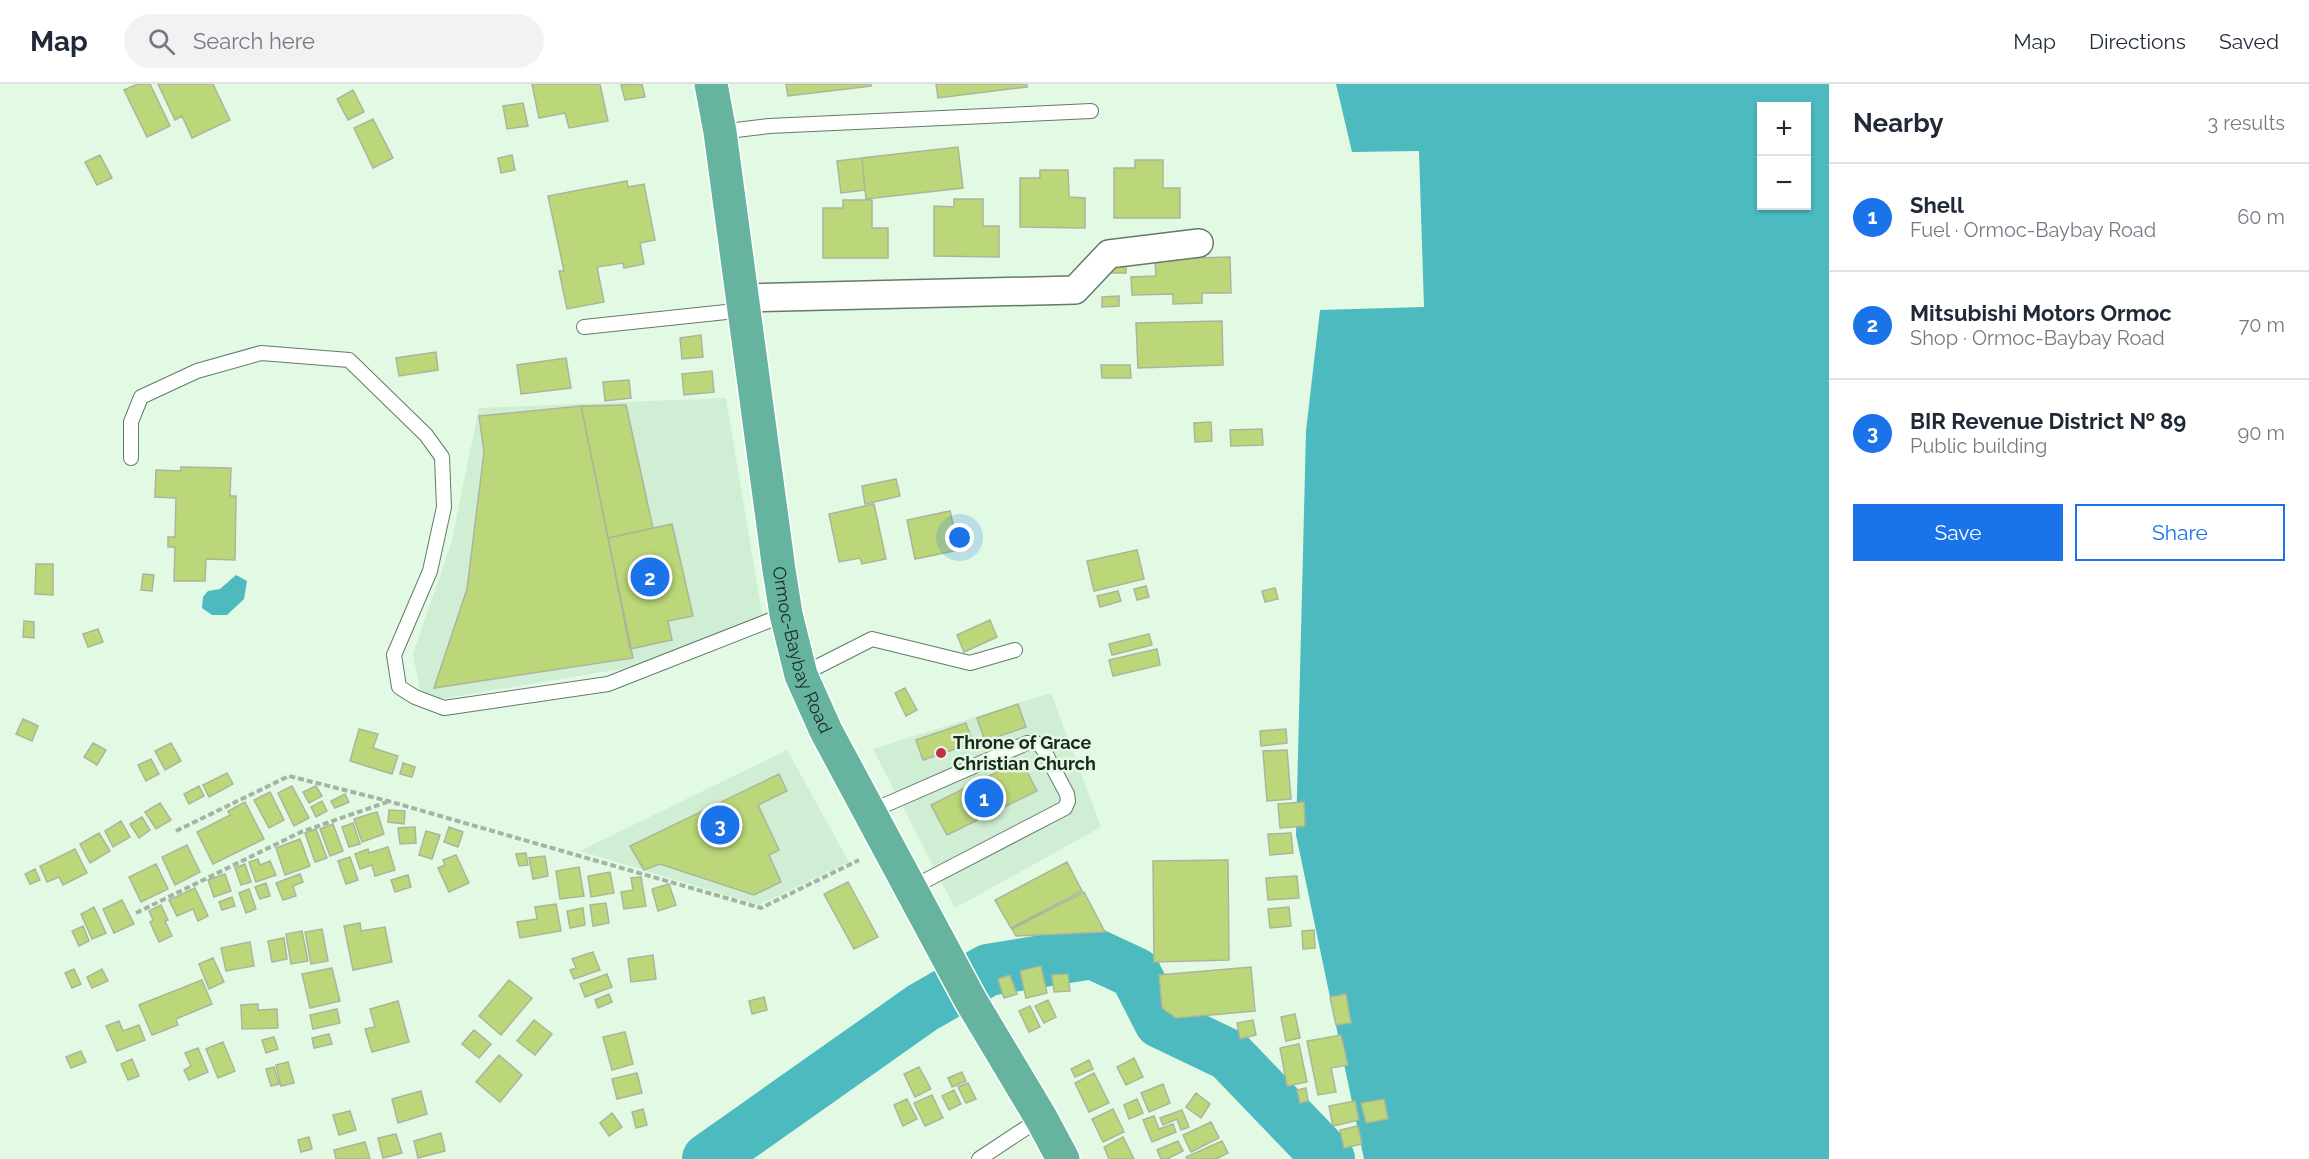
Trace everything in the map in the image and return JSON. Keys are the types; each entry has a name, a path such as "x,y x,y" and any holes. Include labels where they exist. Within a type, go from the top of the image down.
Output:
{"highway":[{"name":"Ormoc-Baybay Road","path":"711,84 720,132 786,614 801,675 826,730 886,846 971,1001 1063,1159"}],"street":[{"path":"743,304 1075,290 1109,254 1199,243"}],"lane":[{"path":"720,132 769,126 1091,111"},
{"path":"584,327 743,304"},
{"path":"131,458 131,422 141,397 197,371 261,353 349,360 426,435 442,457 444,507 430,571 394,655 399,687 415,697 444,708 608,684 786,614"},
{"path":"801,675 872,639 970,663 1015,650"},
{"path":"868,812 1027,743 1036,743 1042,747 1067,794 1068,801 1065,808 911,888"},
{"path":"979,1159 1041,1118"}],"path":[{"path":"176,831 289,776 388,801 761,908 886,846"},
{"path":"136,913 301,832 388,801"}],"shaded area":[{"path":"726,398 762,614 632,667 441,699 420,691 413,654 451,544 479,408"},
{"path":"1051,693 1101,827 955,908 873,749"},
{"path":"787,750 849,862 759,905 580,851"}],"water":[{"path":"1336,84 1829,84 1829,1159 1364,1159 1296,835 1306,431 1320,310 1424,307 1419,151 1352,152"},
{"path":"236,575 247,581 244,599 227,615 212,615 202,608 203,597 208,591 220,589"}],"building":[{"path":"138,84 150,84 170,126 147,137 124,90"},
{"path":"158,84 213,84 230,120 192,138 182,116 175,120"},
{"path":"532,84 600,84 608,121 569,128 565,113 539,118"},
{"path":"642,84 645,97 625,100 621,85"},
{"path":"786,84 871,84 871,86 788,96"},
{"path":"936,84 1027,84 1027,87 938,98"},
{"path":"353,90 364,112 348,120 337,99"},
{"path":"523,103 528,126 507,129 503,106"},
{"path":"373,119 393,158 373,168 354,128"},
{"path":"958,147 963,188 866,199 862,158"},
{"path":"100,155 112,178 97,185 85,162"},
{"path":"512,155 515,170 501,173 498,158"},
{"path":"862,158 865,190 841,193 837,161"},
{"path":"1135,160 1163,160 1163,188 1180,188 1180,218 1114,218 1114,168 1135,168"},
{"path":"1040,170 1068,170 1069,197 1085,198 1085,228 1020,227 1020,178 1040,178"},
{"path":"627,181 628,187 644,184 655,240 640,243 644,264 624,268 623,263 597,267 604,302 567,309 559,271 564,271 548,196"},
{"path":"954,199 983,199 983,226 999,226 999,257 934,256 934,206 954,207"},
{"path":"843,200 872,200 872,228 888,228 888,258 823,258 823,208 843,208"},
{"path":"1110,255 1126,255 1126,273 1111,273"},
{"path":"1230,257 1231,293 1202,293 1202,303 1173,304 1173,294 1132,295 1131,277 1156,276 1155,259"},
{"path":"1119,296 1119,306 1102,307 1102,297"},
{"path":"1222,321 1223,365 1138,368 1136,323"},
{"path":"701,335 703,357 682,359 680,338"},
{"path":"436,352 438,370 399,376 396,358"},
{"path":"566,358 571,388 521,394 517,365"},
{"path":"1101,365 1130,365 1131,378 1102,378"},
{"path":"712,371 714,392 684,395 682,374"},
{"path":"629,380 631,398 605,401 603,382"},
{"path":"626,405 653,528 608,538 581,406"},
{"path":"581,406 633,658 434,688 467,589 484,452 479,416"},
{"path":"1211,422 1212,441 1195,442 1194,423"},
{"path":"1262,429 1263,445 1231,446 1230,430"},
{"path":"181,467 231,468 230,496 236,496 235,560 206,559 205,581 174,581 175,547 168,547 168,537 175,537 176,498 155,497 156,470 181,471"},
{"path":"896,479 900,496 865,504 862,486"},
{"path":"874,504 886,559 862,564 860,558 839,562 829,514"},
{"path":"950,511 959,550 915,559 907,520"},
{"path":"672,524 693,616 668,621 672,640 630,649 608,538"},
{"path":"1137,550 1144,579 1094,591 1087,561"},
{"path":"36,564 53,564 53,595 35,594"},
{"path":"143,574 154,575 152,591 141,590"},
{"path":"1146,586 1149,597 1137,600 1134,589"},
{"path":"1275,588 1278,599 1265,602 1262,591"},
{"path":"1118,591 1121,601 1100,607 1097,596"},
{"path":"990,620 997,637 964,652 957,635"},
{"path":"24,621 34,622 34,638 23,637"},
{"path":"98,629 103,642 88,647 83,634"},
{"path":"1149,634 1152,645 1112,655 1109,644"},
{"path":"1157,649 1160,665 1113,676 1109,660"},
{"path":"905,688 917,710 906,716 895,693"},
{"path":"1018,704 1026,727 985,741 977,718"},
{"path":"23,719 38,726 32,741 16,734"},
{"path":"966,723 973,743 923,760 916,740"},
{"path":"359,729 378,734 373,748 398,756 392,774 350,761"},
{"path":"1286,729 1287,743 1261,746 1260,731"},
{"path":"93,743 106,750 97,765 84,757"},
{"path":"171,743 181,761 165,770 155,751"},
{"path":"1287,750 1291,799 1267,801 1263,751"},
{"path":"151,759 159,774 146,781 138,765"},
{"path":"1021,760 1037,791 947,835 931,805"},
{"path":"403,763 415,767 412,777 400,774"},
{"path":"227,773 233,784 209,797 203,785"},
{"path":"779,774 787,791 758,805 779,850 769,855 781,882 754,895 660,864 644,870 630,846"},
{"path":"199,786 204,796 189,804 184,794"},
{"path":"292,786 309,818 294,826 278,793"},
{"path":"316,786 322,796 309,803 303,792"},
{"path":"270,792 284,820 269,828 254,800"},
{"path":"345,794 349,802 335,808 331,801"},
{"path":"322,801 327,811 316,817 311,807"},
{"path":"245,802 264,839 213,864 197,832 230,815 228,811"},
{"path":"1304,802 1305,826 1280,828 1278,804"},
{"path":"160,803 171,820 156,829 145,812"},
{"path":"389,810 405,811 404,824 388,822"},
{"path":"377,812 384,834 362,842 354,819"},
{"path":"142,817 150,830 139,838 130,824"},
{"path":"121,821 130,837 113,847 105,831"},
{"path":"353,823 360,844 349,847 342,827"},
{"path":"333,824 343,851 330,856 320,829"},
{"path":"415,827 416,843 400,844 398,828"},
{"path":"449,827 463,832 458,847 444,842"},
{"path":"316,829 327,858 315,862 305,833"},
{"path":"426,831 440,835 432,859 419,855"},
{"path":"99,833 110,851 90,863 80,844"},
{"path":"1291,833 1293,853 1270,855 1268,834"},
{"path":"300,839 310,866 285,875 276,848"},
{"path":"187,845 200,872 175,885 162,857"},
{"path":"388,847 395,870 375,876 372,865 360,869 355,854 368,849 369,853"},
{"path":"75,849 87,873 63,885 59,877 47,882 40,866"},
{"path":"526,853 528,865 519,866 516,854"},
{"path":"456,855 469,883 449,892 438,868 445,865 443,860"},
{"path":"545,856 548,876 533,879 529,858"},
{"path":"350,857 358,880 346,884 338,861"},
{"path":"258,859 260,865 270,861 276,875 256,882 249,862"},
{"path":"1228,860 1229,960 1154,962 1153,861"},
{"path":"1067,862 1082,891 1011,928 995,900"},
{"path":"156,864 168,889 141,902 129,877"},
{"path":"245,864 251,882 241,885 235,868"},
{"path":"579,867 584,896 560,899 556,871"},
{"path":"35,869 40,880 30,884 25,874"},
{"path":"610,872 614,893 591,897 588,876"},
{"path":"225,874 231,891 214,897 208,880"},
{"path":"300,874 303,882 293,886 296,896 283,900 276,883"},
{"path":"408,875 411,887 395,892 391,880"},
{"path":"1297,876 1299,898 1268,900 1266,878"},
{"path":"641,877 646,906 624,909 621,892 633,890 631,878"},
{"path":"848,882 878,937 854,949 824,894"},
{"path":"266,883 270,896 260,899 255,887"},
{"path":"669,884 676,905 658,911 652,889"},
{"path":"195,888 208,916 198,921 193,909 177,916 169,900"},
{"path":"249,889 256,909 246,913 239,893"},
{"path":"1084,892 1105,932 1016,936 1012,929"},
{"path":"232,897 235,906 222,910 219,902"},
{"path":"122,900 134,924 114,933 103,909"},
{"path":"606,903 609,923 593,926 590,905"},
{"path":"556,904 561,931 520,938 517,922 537,919 535,907"},
{"path":"161,905 172,936 159,942 150,922 153,920 149,911"},
{"path":"94,907 106,933 92,939 81,914"},
{"path":"1289,907 1291,926 1270,928 1268,909"},
{"path":"583,908 585,925 570,928 567,911"},
{"path":"360,923 361,931 385,927 392,962 353,970 344,926"},
{"path":"83,926 89,941 79,946 72,931"},
{"path":"322,929 328,961 311,964 305,932"},
{"path":"1314,930 1315,948 1303,949 1302,931"},
{"path":"302,931 308,961 291,964 286,934"},
{"path":"284,938 287,959 272,962 268,941"},
{"path":"250,942 254,966 226,971 221,948"},
{"path":"593,952 600,970 574,979 570,970 576,968 572,959"},
{"path":"653,955 656,979 631,982 628,959"},
{"path":"213,958 224,982 209,989 199,964"},
{"path":"1041,966 1047,993 1026,998 1020,971"},
{"path":"1251,967 1255,1011 1176,1018 1162,1008 1159,975"},
{"path":"332,968 340,1001 310,1008 302,974"},
{"path":"74,969 81,984 72,988 65,973"},
{"path":"102,969 108,981 92,988 87,977"},
{"path":"607,974 612,987 585,997 580,984"},
{"path":"1068,974 1070,991 1054,992 1052,975"},
{"path":"1010,975 1017,994 1004,998 998,979"},
{"path":"202,980 212,1004 176,1019 178,1025 152,1035 139,1005"},
{"path":"509,980 532,998 501,1035 479,1016"},
{"path":"609,994 612,1002 598,1008 595,1000"},
{"path":"1346,994 1351,1023 1336,1025 1330,997"},
{"path":"764,997 767,1010 752,1014 749,1001"},
{"path":"1048,1000 1056,1017 1044,1023 1035,1006"},
{"path":"398,1001 409,1042 372,1052 365,1029 375,1027 370,1009"},
{"path":"258,1004 258,1010 277,1009 278,1028 242,1029 241,1005"},
{"path":"1030,1006 1040,1027 1029,1032 1019,1011"},
{"path":"337,1009 340,1023 313,1029 310,1015"},
{"path":"1295,1014 1300,1038 1286,1041 1281,1017"},
{"path":"534,1020 552,1034 535,1055 517,1041"},
{"path":"1253,1020 1256,1035 1240,1039 1237,1023"},
{"path":"119,1021 123,1031 139,1025 145,1040 117,1051 106,1026"},
{"path":"474,1030 491,1044 479,1058 462,1044"},
{"path":"625,1032 633,1064 612,1070 603,1037"},
{"path":"329,1034 332,1044 314,1048 312,1038"},
{"path":"1341,1035 1348,1065 1331,1068 1336,1092 1318,1095 1307,1041"},
{"path":"274,1037 278,1049 266,1053 262,1040"},
{"path":"223,1042 235,1071 218,1078 206,1049"},
{"path":"1299,1044 1307,1082 1287,1086 1280,1048"},
{"path":"198,1048 208,1072 189,1080 184,1070 191,1066 185,1053"},
{"path":"81,1051 86,1062 71,1068 66,1057"},
{"path":"499,1055 522,1075 500,1102 476,1082"},
{"path":"1134,1058 1143,1077 1126,1085 1117,1067"},
{"path":"132,1059 139,1076 128,1080 121,1064"},
{"path":"1089,1060 1093,1069 1075,1077 1071,1069"},
{"path":"288,1062 294,1083 281,1086 276,1065"},
{"path":"274,1067 279,1084 271,1086 266,1069"},
{"path":"919,1067 931,1089 915,1097 904,1074"},
{"path":"962,1072 966,1081 952,1087 948,1078"},
{"path":"637,1073 642,1093 617,1099 612,1079"},
{"path":"1094,1073 1109,1103 1089,1112 1075,1083"},
{"path":"968,1083 976,1099 966,1103 958,1087"},
{"path":"1163,1084 1170,1103 1149,1112 1141,1093"},
{"path":"1306,1088 1308,1101 1300,1103 1297,1090"},
{"path":"954,1090 961,1104 949,1110 942,1096"},
{"path":"421,1091 427,1114 398,1123 392,1099"},
{"path":"1196,1093 1210,1104 1201,1118 1186,1107"},
{"path":"932,1095 943,1118 925,1126 914,1103"},
{"path":"907,1099 917,1119 903,1126 894,1105"},
{"path":"1137,1099 1143,1113 1129,1119 1124,1105"},
{"path":"1384,1099 1388,1119 1366,1123 1361,1103"},
{"path":"1355,1101 1359,1120 1333,1126 1329,1106"},
{"path":"643,1109 647,1125 636,1128 632,1112"},
{"path":"1113,1109 1124,1132 1103,1142 1092,1119"},
{"path":"1182,1110 1189,1127 1181,1130 1177,1119 1163,1125 1160,1118"},
{"path":"350,1111 356,1130 339,1135 333,1115"},
{"path":"612,1113 622,1127 609,1136 600,1123"},
{"path":"1154,1116 1159,1129 1173,1124 1176,1132 1152,1142 1143,1120"},
{"path":"1211,1122 1219,1138 1191,1152 1183,1135"},
{"path":"1358,1126 1362,1144 1344,1148 1340,1130"},
{"path":"441,1133 445,1151 418,1158 414,1141"},
{"path":"396,1134 402,1153 383,1158 378,1138"},
{"path":"309,1137 312,1149 301,1152 298,1140"},
{"path":"1123,1137 1134,1159 1109,1159 1104,1147"},
{"path":"1178,1141 1183,1151 1167,1159 1161,1159 1157,1150"},
{"path":"1222,1141 1228,1153 1216,1159 1187,1159 1186,1157"},
{"path":"365,1142 370,1159 336,1159 334,1150"}],"waterway":[{"path":"708,1159 922,1008 988,970 1092,953 1135,973 1160,1022 1229,1055 1329,1159"}],"place":[{"name":"Mitsubishi Motors Ormoc","path":"650,577"},
{"name":"Throne of Grace Christian Church","path":"941,753"},
{"name":"Shell","path":"984,798"},
{"name":"BIR Revenue District № 89","path":"720,825"}]}
